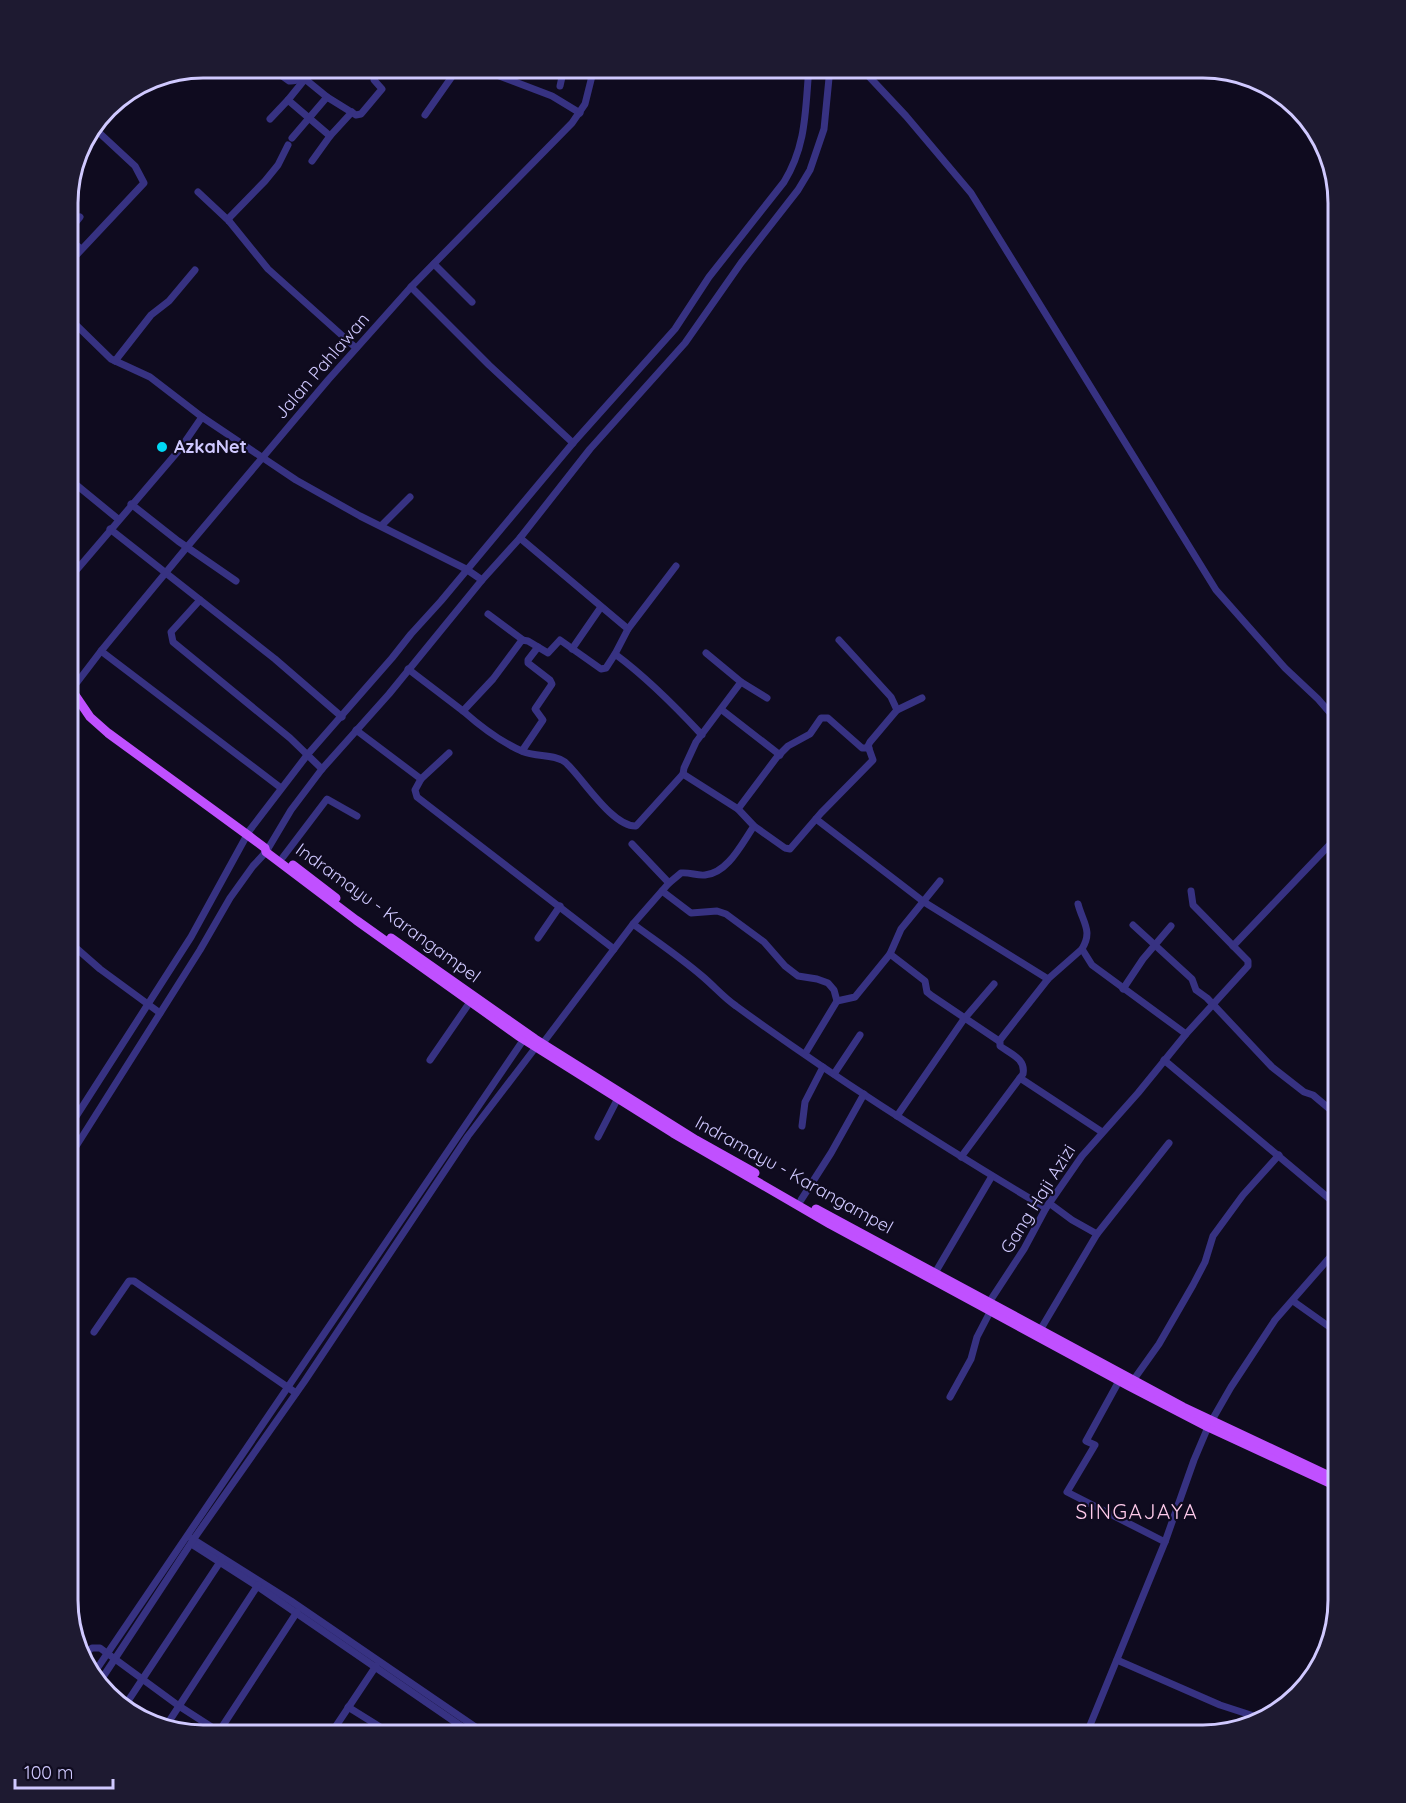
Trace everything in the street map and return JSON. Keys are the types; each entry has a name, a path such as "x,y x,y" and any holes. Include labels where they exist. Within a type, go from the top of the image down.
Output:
{"main road":[{"path":"78,699 90,717"},
{"path":"78,712 90,717"},
{"name":"Indramayu - Karangampel","path":"90,717 108,733 266,849 356,920 470,1002 532,1042 802,1203 988,1308 1131,1384 1328,1482"},
{"name":"Indramayu - Karangampel","path":"266,849 283,857 532,1042"},
{"path":"532,1042 673,1133 802,1203"},
{"name":"Indramayu - Karangampel","path":"915,1266 935,1273 988,1308"},
{"name":"Indramayu - Karangampel","path":"1038,1334 1119,1381 1131,1384"},
{"name":"Indramayu - Karangampel","path":"1210,1424 1328,1476"}],"street":[{"path":"285,78 292,82 299,78"},
{"path":"270,119 305,79 327,97 352,112 361,114 381,91 375,78"},
{"path":"425,115 451,78"},
{"path":"504,78 552,96 580,113"},
{"path":"560,86 562,78"},
{"name":"Jalan Pahlawan","path":"78,682 165,573 356,348 411,287 580,113 585,104 592,78"},
{"path":"78,1141 247,835 281,788 573,443 675,329 709,277 784,182 794,166 801,145 807,110 809,78"},
{"path":"78,1115 321,768 389,694 480,579 520,538 590,449 685,343 741,263 798,190 817,154 824,129 829,78"},
{"path":"870,78 906,116 971,194 1216,590 1285,668 1328,710"},
{"path":"229,221 229,218 278,165 290,141 327,97"},
{"path":"288,100 330,136"},
{"path":"312,161 330,136 352,112"},
{"path":"78,252 144,183 135,166 100,133"},
{"path":"198,192 229,221 268,269 356,348"},
{"path":"434,264 472,302"},
{"path":"115,361 151,315 169,301 195,270"},
{"path":"411,287 489,365 573,443"},
{"path":"78,327 111,360 150,377 262,459 360,516 382,525 480,579"},
{"path":"78,568 180,449 202,417"},
{"path":"78,488 118,519"},
{"path":"382,525 410,497"},
{"path":"131,504 236,581"},
{"path":"110,529 275,659 342,717"},
{"path":"520,538 628,629"},
{"path":"488,614 523,640 549,653 560,640 601,669 606,668 628,629 676,566"},
{"path":"200,600 172,630 170,638 321,768"},
{"path":"572,649 601,607"},
{"path":"463,711 523,640"},
{"path":"839,640 891,697 897,710"},
{"path":"522,752 543,720 535,708 552,684 528,663 538,647"},
{"path":"101,651 281,788"},
{"path":"706,653 741,682 767,698"},
{"path":"615,654 681,712 702,735"},
{"path":"408,669 493,734 522,752 538,757 560,759 597,800 615,816 632,826 640,822 683,774 692,750 741,682"},
{"path":"683,774 738,810 754,826 788,849 873,760 868,748 870,742 897,710 922,698"},
{"path":"722,710 780,755"},
{"path":"738,810 788,746 810,734 823,716 862,748 868,748"},
{"path":"356,730 421,779"},
{"path":"449,753 421,779 415,790 417,796 614,949"},
{"path":"283,857 327,799 357,816"},
{"path":"816,819 924,902 1048,979"},
{"path":"98,1667 288,1386 532,1042 669,883 681,873 704,876 718,872 738,850 754,826"},
{"path":"632,844 669,883"},
{"path":"1191,891 1193,905 1233,946 1328,847"},
{"path":"805,1054 837,1001 855,996 890,954 901,929 940,881"},
{"path":"662,891 691,913 717,911 726,914 758,936 785,966 798,976 828,983 834,990 837,1001"},
{"path":"999,1041 1048,979 1082,949 1088,932 1078,904"},
{"path":"538,938 560,906"},
{"path":"633,924 682,959 734,1005 834,1074 992,1176 1097,1234"},
{"path":"1133,925 1192,979 1196,990 1272,1067 1328,1108"},
{"path":"1123,989 1171,926"},
{"name":"Gang Haji Azizi","path":"950,1397 971,1359 988,1308 1048,1205 1082,1156 1102,1132 1248,966 1248,961 1233,946"},
{"path":"78,949 153,1009"},
{"path":"1082,949 1092,965 1186,1034"},
{"path":"890,954 925,981 929,994 999,1041 1000,1046 1023,1063 1024,1071 1020,1078 961,1157"},
{"path":"897,1116 964,1019 994,984"},
{"path":"430,1060 470,1002"},
{"path":"834,1074 860,1035"},
{"path":"104,1676 192,1542 315,1366 532,1042"},
{"path":"1164,1060 1328,1197"},
{"path":"802,1126 805,1102 824,1067"},
{"path":"1020,1078 1102,1132"},
{"path":"802,1203 864,1094"},
{"path":"597,1137 618,1098"},
{"path":"1038,1334 1097,1234 1170,1143"},
{"path":"1131,1384 1159,1344 1205,1262 1213,1236 1243,1195 1279,1155"},
{"path":"935,1273 992,1176"},
{"path":"1090,1725 1210,1424 1231,1387 1275,1320 1328,1260"},
{"path":"94,1332 121,1291 129,1281 134,1281 296,1393"},
{"path":"1293,1301 1328,1326"},
{"path":"306,1361 315,1366"},
{"path":"1119,1381 1086,1441 1095,1445 1067,1492 1165,1542"},
{"path":"185,1537 379,1662 471,1725"},
{"path":"128,1700 221,1560"},
{"path":"170,1720 259,1584"},
{"path":"298,1611 374,1669 458,1725"},
{"path":"226,1725 298,1611"},
{"path":"89,1651 96,1647 108,1653 207,1725"},
{"path":"1117,1660 1220,1705 1251,1715"},
{"path":"337,1725 379,1662"},
{"path":"348,1707 376,1725"}],"place":[{"name":"AzkaNet","path":"162,447"}],"district":[{"name":"SINGAJAYA","path":"1137,1512"}]}
